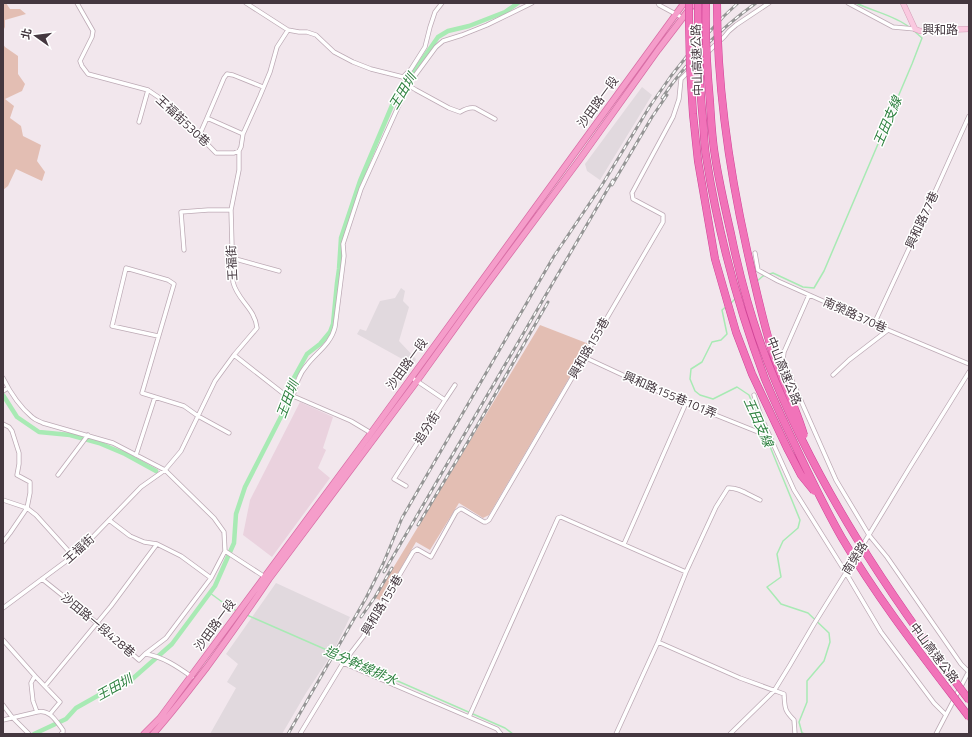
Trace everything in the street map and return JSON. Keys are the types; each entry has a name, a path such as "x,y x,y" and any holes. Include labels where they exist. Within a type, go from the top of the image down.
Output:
{"highway":[{"name":"中山高速公路","path":"689,3 690,66 693,114 698,162 715,259 736,332 752,374 800,475 821,499"},
{"name":"中山高速公路","path":"698,3 700,90 706,154 716,212 739,303 766,381 821,499 843,539 876,592 969,717"},
{"name":"中山高速公路","path":"706,3 707,72 715,155 735,252 750,311 767,362 825,485 870,560 916,630 969,700"},
{"path":"717,3 722,107 733,181 755,284 770,345 801,425 807,449"}],"main road":[{"name":"沙田路一段","path":"144,734 160,718 267,578 411,377 684,3"},
{"name":"沙田路一段","path":"321,504 417,381 658,50 694,3"},
{"name":"沙田路一段","path":"153,734 170,716 249,610 267,578"}],"street":[{"name":"王福街530巷","path":"77,3 93,31 92,37 80,61 84,70 88,74 148,90 167,103 216,153 234,153 239,151"},
{"path":"246,3 288,30 307,32 316,35 334,52 353,62 371,69 403,77 408,85 449,108 460,112 475,108 496,119"},
{"path":"403,77 411,69 425,47 435,12 442,3"},
{"path":"293,396 298,379 307,365 328,343 334,334 344,256 343,244 362,190 408,85 436,47 443,41 487,25 532,3"},
{"path":"658,3 659,5 684,18"},
{"name":"興和路155巷","path":"343,663 363,637 413,552 417,549 431,557 456,512 460,509 484,522 489,520 663,222 663,215 633,199 632,193 673,117 680,99 681,79 729,31 769,3"},
{"path":"848,3 893,27 915,29"},
{"name":"興和路","path":"903,3 915,29 920,31 969,29"},
{"name":"王福街","path":"3,608 73,556 141,487 165,470 181,451 215,381 234,355 257,328 252,312 235,290 233,282 230,210 239,170 239,151 243,134 270,72 277,47 288,30"},
{"path":"199,136 227,74 264,87"},
{"path":"139,122 148,90"},
{"name":"興和路77巷","path":"874,324 969,116"},
{"path":"207,118 243,134"},
{"path":"184,250 182,212 230,210"},
{"name":"南榮路370巷","path":"755,253 758,270 778,281 969,364"},
{"path":"232,258 279,271"},
{"path":"158,336 112,326 126,268 168,280 174,284 142,393 184,406 198,416 229,433"},
{"path":"810,295 784,352 783,360 836,480 869,535 961,664 969,672 936,734"},
{"path":"832,375 888,330"},
{"path":"234,355 284,394 293,396 351,421 371,433"},
{"name":"興和路155巷101弄","path":"584,357 668,396 758,432"},
{"name":"南榮路","path":"730,734 774,691 817,618 969,372"},
{"name":"追分街","path":"406,486 394,479 445,400 411,377"},
{"path":"3,378 8,388 33,418 43,423 113,443 165,470 214,518 224,532 226,551 211,578 166,638 145,654"},
{"path":"445,400 455,385"},
{"path":"3,391 8,388"},
{"path":"754,395 762,418 794,490 881,632 934,703 946,715"},
{"path":"136,455 155,397"},
{"path":"624,544 686,403"},
{"path":"3,424 10,427 19,453 17,475 30,482 30,493 27,508 3,542"},
{"path":"58,475 88,435"},
{"path":"616,734 658,642 686,572 716,507 728,488 736,489 760,500"},
{"path":"3,500 27,508 36,515 73,556"},
{"path":"469,717 558,518 561,517 686,572"},
{"path":"109,520 130,536 144,542 156,544 181,556 211,578"},
{"path":"45,686 111,606 156,544"},
{"path":"226,551 267,578"},
{"name":"沙田路一段428巷","path":"42,579 97,623 139,660 145,654 154,655 180,668 196,680"},
{"path":"3,640 60,702 50,714"},
{"path":"658,642 740,678 784,694 785,708 787,713 794,720 795,734"},
{"path":"300,734 343,663 497,729 501,734"},
{"path":"35,676 31,683 33,701 37,712"},
{"path":"3,705 12,717 29,734"},
{"path":"3,720 44,711 50,714 63,730 61,734"}],"shaded area":[{"path":"3,3 6,3 10,9 20,9 26,14 5,20 5,27 3,31"},
{"path":"3,44 18,56 18,74 25,84 22,91 5,99 14,106 10,118 21,126 23,136 41,145 37,161 45,172 42,181 16,169 8,186 3,190"},
{"path":"642,87 652,95 600,180 587,171 585,164"},
{"path":"401,288 405,291 403,301 409,307 399,341 416,359 413,365 357,334 360,329 366,331 380,301 395,298"},
{"path":"540,325 589,344 489,515 483,518 459,503 430,550 416,542 382,601 375,598"},
{"path":"300,402 333,417 323,448 326,450 318,468 330,478 272,557 243,535 250,500"},
{"path":"276,583 350,617 333,652 306,693 282,734 210,734 236,688 227,682 238,664 226,654"}],"waterway":[{"name":"王田圳","path":"34,734 66,719 76,708 115,686 130,681 172,644 215,586 234,543 236,514 245,487 287,405 291,383 307,354 320,344 330,332 333,324 341,238 360,181 396,96 438,37 448,31 469,26 505,12 518,3"},
{"name":"王田支線","path":"856,3 891,17 909,27"},
{"name":"王田支線","path":"756,282 763,276 773,273 803,287 814,288 824,271 922,38 913,30"},
{"name":"王田支線","path":"730,304 736,298"},
{"name":"王田支線","path":"727,306 722,310 727,334 721,340 712,342 702,362 691,369 690,379 695,391 700,395 713,399 737,387 749,395 800,520 798,528 783,541 777,554 781,577 767,587 781,604 808,613 829,633 830,642 824,661 807,681 807,702 799,722 802,733 805,734"},
{"path":"3,395 17,417 39,432 70,435 99,443 125,454 156,471"},
{"name":"追分幹線排水","path":"210,593 237,611"},
{"name":"追分幹線排水","path":"240,612 505,728 513,734"}],"railway":[{"path":"288,734 366,598 383,564 402,518 554,256 602,185 650,106 671,76 687,56 738,3"},
{"path":"662,98 682,71 705,46 730,23 756,3"},
{"path":"612,185 652,117 667,95"},
{"path":"384,572 613,180"},
{"path":"418,525 469,440 548,302"},
{"path":"361,617 392,568"}]}
